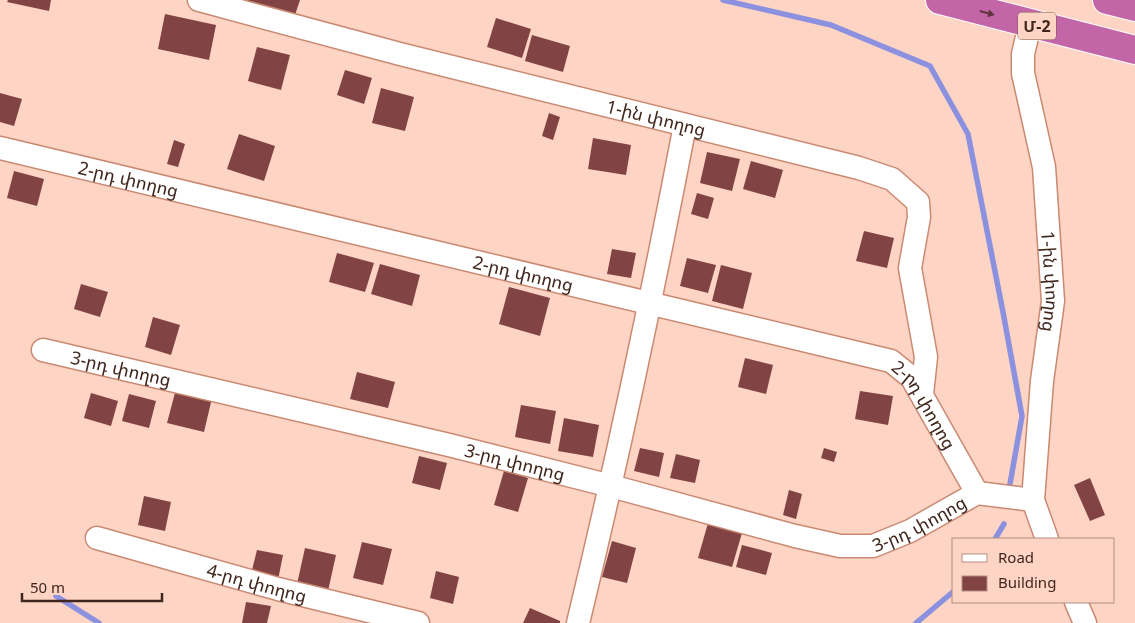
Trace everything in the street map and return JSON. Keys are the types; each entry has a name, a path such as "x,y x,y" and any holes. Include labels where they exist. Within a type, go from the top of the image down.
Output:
{"highway":[{"name":"Մ-2","path":"940,0 1135,50"},
{"path":"1107,0 1135,7"}],"street":[{"name":"1-ին փողոց","path":"199,0 400,54 859,168 892,179 918,202 919,217 910,268 926,357 922,394"},
{"name":"1-ին փողոց","path":"1030,24 1022,54 1023,73 1044,167 1053,301 1042,381 1033,500 1047,538"},
{"path":"578,623 611,486 651,302 685,125"},
{"name":"2-րդ փողոց","path":"0,148 651,302 891,361 912,378 977,493"},
{"name":"3-րդ փողոց","path":"43,350 449,445 611,486 795,536 840,546 873,546 910,531 977,493"},
{"path":"977,493 1033,500"},
{"name":"4-րդ փողոց","path":"97,538 278,589 418,623"},
{"path":"1076,603 1085,623"}],"building":[{"path":"8,0 51,0 49,11 7,2"},
{"path":"242,0 300,0 295,15"},
{"path":"165,14 216,25 209,60 158,49"},
{"path":"496,18 531,29 522,58 487,47"},
{"path":"532,35 570,46 563,72 525,61"},
{"path":"257,47 290,55 281,90 248,81"},
{"path":"345,70 372,78 364,104 337,95"},
{"path":"381,88 414,97 405,131 372,123"},
{"path":"0,93 22,99 14,126 0,122"},
{"path":"549,113 560,117 553,140 542,136"},
{"path":"239,134 275,146 264,181 227,169"},
{"path":"593,138 631,145 626,175 588,169"},
{"path":"174,140 185,144 178,167 167,164"},
{"path":"707,152 740,159 732,191 700,183"},
{"path":"751,161 783,170 775,198 743,189"},
{"path":"14,171 44,179 37,206 7,198"},
{"path":"697,193 714,198 708,219 691,214"},
{"path":"864,231 894,238 887,268 856,261"},
{"path":"612,249 636,253 631,278 607,274"},
{"path":"337,253 374,263 365,292 329,282"},
{"path":"687,258 716,265 708,293 680,286"},
{"path":"380,264 420,275 412,306 371,294"},
{"path":"721,265 752,273 743,309 712,301"},
{"path":"81,284 108,292 100,317 74,309"},
{"path":"509,287 550,298 540,336 499,324"},
{"path":"153,317 180,325 171,355 145,347"},
{"path":"745,358 773,365 766,394 738,387"},
{"path":"357,372 395,382 388,408 350,399"},
{"path":"176,389 212,398 204,432 167,423"},
{"path":"860,391 893,396 888,425 855,419"},
{"path":"91,393 118,401 111,426 84,418"},
{"path":"129,394 156,401 149,428 122,421"},
{"path":"521,405 556,411 550,444 515,437"},
{"path":"564,418 599,425 593,457 558,451"},
{"path":"640,448 664,453 659,477 634,471"},
{"path":"824,448 837,452 834,462 821,458"},
{"path":"676,454 700,460 695,483 670,478"},
{"path":"419,456 447,463 440,490 412,483"},
{"path":"504,471 528,478 518,512 494,505"},
{"path":"1090,478 1105,515 1090,521 1074,485"},
{"path":"789,490 802,494 796,519 783,515"},
{"path":"144,496 171,502 165,531 138,525"},
{"path":"708,523 742,533 732,567 698,558"},
{"path":"612,541 636,548 627,583 602,577"},
{"path":"362,542 392,549 383,585 353,578"},
{"path":"742,545 772,553 766,575 736,567"},
{"path":"305,548 336,555 328,591 297,584"},
{"path":"257,550 283,555 278,580 251,574"},
{"path":"436,571 459,577 453,604 430,598"},
{"path":"246,602 271,606 267,623 242,623"},
{"path":"530,608 560,621 560,623 523,623"}],"waterway":[{"path":"723,0 831,25 930,66 968,134 1003,312 1022,416 1010,484"},
{"path":"996,538 1004,524"},
{"path":"916,623 952,593"},
{"path":"56,596 99,623"}]}
